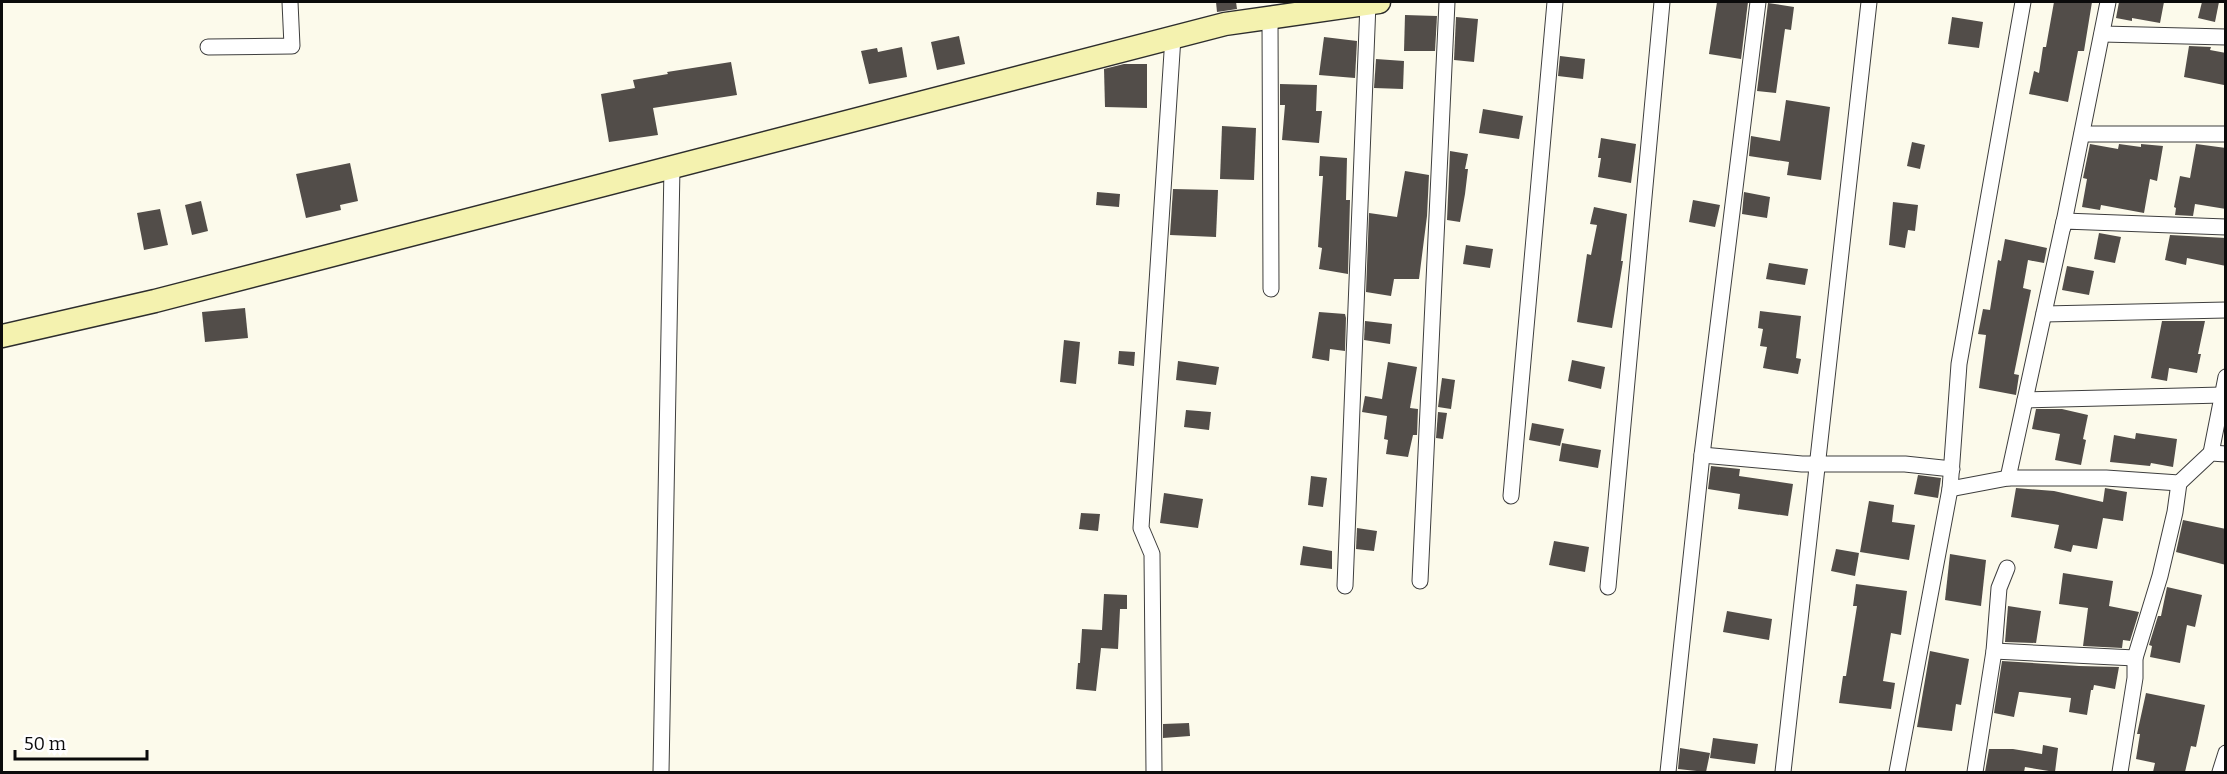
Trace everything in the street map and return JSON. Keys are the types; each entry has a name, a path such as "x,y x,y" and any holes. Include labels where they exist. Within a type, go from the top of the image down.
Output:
{"street":[{"path":"208,47 292,46 290,2"},
{"path":"2,336 154,301 1226,24 1374,2 1345,586"},
{"path":"1420,581 1447,2"},
{"path":"1510,496 1555,2"},
{"path":"1608,587 1662,2"},
{"path":"1668,772 1702,455 1758,2"},
{"path":"1783,772 1869,2"},
{"path":"1897,772 1950,489 1959,364 2023,2"},
{"path":"2008,478 2063,227 2108,2"},
{"path":"1269,18 1271,289"},
{"path":"2102,34 2226,37"},
{"path":"1154,772 1152,554 1141,528 1173,38"},
{"path":"2082,134 2226,134"},
{"path":"661,772 672,167"},
{"path":"2063,227 2064,221 2226,227"},
{"path":"2044,314 2226,310"},
{"path":"1950,489 2008,478 2106,478 2179,483 2218,453 2222,395 2226,377"},
{"path":"2025,400 2222,395"},
{"path":"1702,455 1817,464 1905,464 1952,469"},
{"path":"2120,772 2135,678 2135,658 2160,576 2175,512 2179,483"},
{"path":"1975,772 1994,651 1999,588 2007,568"},
{"path":"1994,651 2135,658"},
{"path":"2220,772 2226,753"}],"building":[{"path":"1216,2 1236,2 1237,9 1217,12"},
{"path":"1717,2 1748,2 1741,59 1709,54"},
{"path":"2054,2 2092,2 2084,51 2078,51 2068,102 2029,94 2034,71 2039,73"},
{"path":"2119,2 2164,2 2160,23 2132,18 2132,21 2116,18"},
{"path":"2202,2 2219,2 2215,22 2198,18"},
{"path":"1768,3 1794,7 1791,30 1785,29 1776,93 1757,91"},
{"path":"1405,15 1437,16 1435,51 1404,51"},
{"path":"1456,17 1478,19 1474,62 1454,60"},
{"path":"1952,17 1983,22 1979,48 1948,44"},
{"path":"959,36 965,64 937,70 931,42"},
{"path":"1324,37 1357,41 1355,78 1319,75"},
{"path":"2189,46 2211,47 2210,50 2226,53 2224,85 2184,77"},
{"path":"902,47 907,77 869,84 861,51 877,48 878,52"},
{"path":"1560,56 1585,59 1583,79 1558,76"},
{"path":"1376,59 1404,61 1403,89 1374,88"},
{"path":"731,62 737,95 653,108 658,135 609,142 601,94 635,88 633,80"},
{"path":"1124,64 1147,64 1147,108 1105,107 1104,69"},
{"path":"1280,84 1317,85 1316,111 1322,111 1319,143 1282,140 1285,105 1280,105"},
{"path":"1786,100 1830,107 1821,180 1787,175 1789,162 1749,156 1751,136 1780,141"},
{"path":"1483,109 1523,116 1519,139 1479,133"},
{"path":"1222,126 1256,128 1254,180 1220,179"},
{"path":"1601,138 1636,144 1631,183 1598,177"},
{"path":"1912,142 1925,145 1920,169 1907,166"},
{"path":"2090,144 2118,149 2119,144 2141,147 2141,144 2163,146 2157,181 2150,179 2144,213 2101,205 2100,210 2082,207 2087,179 2083,178"},
{"path":"2196,144 2226,148 2226,209 2195,204 2193,216 2175,215 2176,208 2174,207 2180,176 2190,178"},
{"path":"1450,151 1468,154 1460,222 1447,220"},
{"path":"1320,156 1347,158 1346,200 1350,200 1348,274 1319,269 1322,248 1318,247 1323,176 1319,176"},
{"path":"350,163 358,201 340,205 341,210 306,218 296,174"},
{"path":"1405,171 1429,175 1427,216 1419,279 1394,279 1391,296 1366,292 1369,213 1397,217"},
{"path":"1173,189 1218,190 1216,237 1170,235"},
{"path":"1097,192 1120,194 1119,207 1096,205"},
{"path":"1744,192 1770,197 1767,218 1742,214"},
{"path":"1693,200 1720,205 1715,227 1689,222"},
{"path":"201,201 208,231 192,235 185,205"},
{"path":"1893,202 1918,205 1915,231 1908,230 1905,248 1889,245"},
{"path":"1594,207 1627,214 1621,261 1623,261 1612,328 1577,322 1587,254 1591,255 1597,225 1590,224"},
{"path":"160,209 168,245 144,250 137,213"},
{"path":"2099,233 2121,237 2115,263 2094,259"},
{"path":"2170,235 2226,238 2226,266 2187,258 2186,265 2165,260"},
{"path":"2005,239 2047,248 2044,263 2028,260 2023,288 2031,290 2014,374 2019,375 2016,395 1979,388 1986,335 1978,334 1983,309 1990,310 1998,260 2001,261"},
{"path":"1466,245 1493,249 1490,268 1463,264"},
{"path":"1769,263 1808,269 1805,285 1766,279"},
{"path":"2067,266 2094,271 2089,295 2062,290"},
{"path":"245,308 248,338 205,342 202,312"},
{"path":"1760,311 1801,316 1796,358 1801,359 1798,374 1763,368 1767,347 1760,346 1763,329 1758,328"},
{"path":"1319,312 1345,314 1346,318 1345,351 1330,349 1329,361 1312,358"},
{"path":"1365,321 1392,324 1390,344 1364,340"},
{"path":"2162,321 2205,321 2198,354 2201,354 2197,373 2169,368 2167,381 2151,378"},
{"path":"1064,340 1080,342 1076,384 1060,382"},
{"path":"1119,351 1135,352 1134,366 1118,364"},
{"path":"1572,360 1605,367 1601,389 1568,381"},
{"path":"1178,361 1219,367 1216,385 1176,380"},
{"path":"1388,362 1417,367 1410,408 1418,409 1417,435 1413,435 1408,457 1386,454 1388,440 1384,439 1387,416 1362,412 1365,396 1382,399"},
{"path":"1442,378 1455,380 1451,409 1438,407"},
{"path":"2036,409 2062,409 2088,415 2081,465 2055,460 2060,434 2032,429"},
{"path":"1186,410 1211,412 1209,430 1184,427"},
{"path":"1438,412 1447,413 1443,439 1436,438"},
{"path":"1532,423 1564,429 1560,446 1529,440"},
{"path":"2136,433 2177,439 2173,467 2151,463 2150,466 2110,462 2114,435 2135,439"},
{"path":"1562,443 1601,450 1598,468 1559,461"},
{"path":"1711,466 1740,469 1739,476 1793,484 1788,516 1738,509 1740,494 1708,489"},
{"path":"1918,475 1941,478 1938,498 1914,494"},
{"path":"1311,476 1327,478 1323,507 1308,505"},
{"path":"2016,488 2054,491 2103,502 2105,488 2127,492 2123,521 2103,518 2097,549 2073,545 2071,552 2054,548 2059,525 2011,517"},
{"path":"1164,493 1203,499 1198,528 1160,523"},
{"path":"1869,501 1894,505 1892,522 1915,525 1909,560 1860,552"},
{"path":"1081,513 1100,514 1098,531 1079,529"},
{"path":"2183,520 2226,529 2226,565 2176,552"},
{"path":"1357,528 1377,531 1374,551 1356,549"},
{"path":"1554,541 1589,547 1585,572 1549,565"},
{"path":"1303,546 1332,551 1332,569 1300,565"},
{"path":"1836,549 1859,553 1855,576 1831,571"},
{"path":"1950,554 1986,560 1981,606 1945,600"},
{"path":"2063,573 2113,581 2109,606 2139,612 2130,641 2123,640 2122,648 2083,646 2088,608 2059,604"},
{"path":"1856,584 1907,591 1901,635 1891,633 1883,681 1895,683 1891,709 1839,703 1843,676 1846,676 1857,606 1853,606"},
{"path":"2167,587 2202,595 2195,627 2187,625 2180,663 2150,657 2152,646 2149,645 2158,616 2161,616"},
{"path":"1104,594 1127,595 1127,609 1120,609 1118,649 1101,648 1096,691 1076,689 1082,629 1102,630"},
{"path":"2008,606 2041,611 2036,643 2005,642"},
{"path":"1727,611 1772,619 1769,640 1723,632"},
{"path":"1930,651 1969,659 1961,705 1956,704 1952,731 1917,727"},
{"path":"2002,661 2119,667 2115,689 2094,685 2087,715 2069,712 2071,698 2019,692 2014,717 1994,713"},
{"path":"2146,693 2205,705 2196,747 2191,746 2185,772 2153,772 2155,763 2136,759 2140,734 2137,734"},
{"path":"1189,723 1190,736 1163,738 1163,724"},
{"path":"1713,738 1758,744 1755,764 1710,758"},
{"path":"2043,745 2058,748 2055,772 2025,767 2024,772 1985,772 1989,749 2013,749 2042,754"},
{"path":"1680,748 1710,753 1706,772 1678,769"}]}
